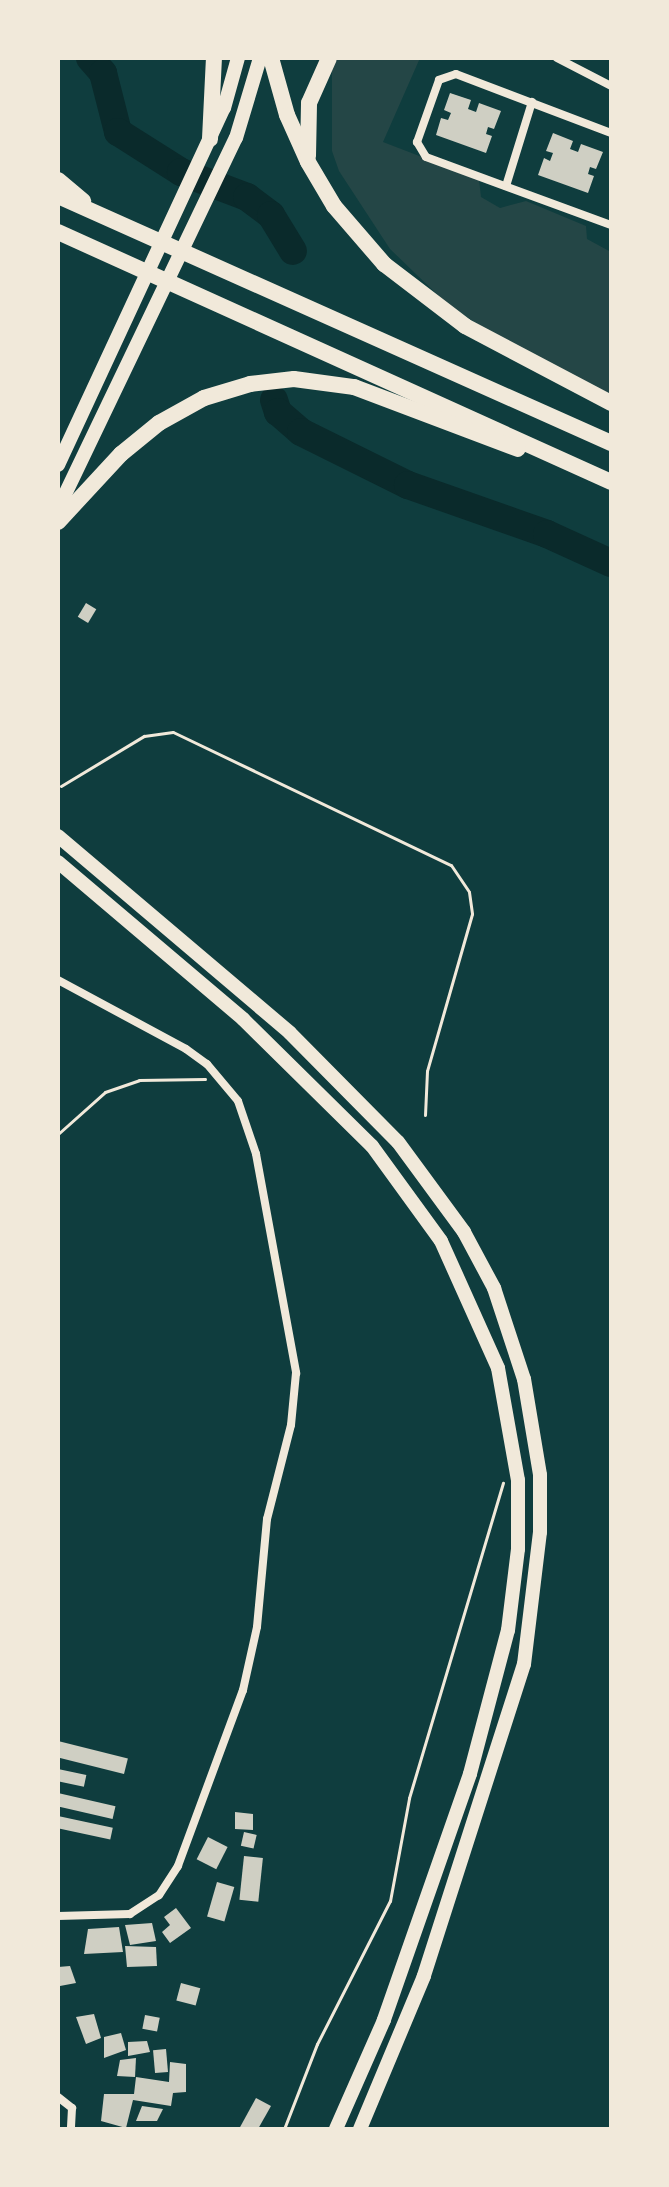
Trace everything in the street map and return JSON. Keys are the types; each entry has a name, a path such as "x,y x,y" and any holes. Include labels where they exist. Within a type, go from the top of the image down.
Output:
{"highway":[{"path":"210,139 214,58"},
{"path":"58,465 210,139 238,58"},
{"path":"58,509 217,180 245,116 260,58"},
{"path":"271,58 308,162 358,236 422,298 611,403"},
{"path":"308,162 309,103 329,58"},
{"path":"58,180 96,213"},
{"path":"58,196 611,443"},
{"path":"58,232 611,482"},
{"path":"58,522 121,454 159,423 228,389 272,380 354,387 503,445 575,465"},
{"path":"58,836 290,1033 382,1122 464,1232 494,1288 524,1379 540,1489 539,1578 527,1650 424,1976 360,2129"},
{"path":"58,862 243,1019 372,1146 441,1241 498,1368 518,1480 518,1549 508,1630 470,1774 384,2020 336,2129"}],"street":[{"path":"557,58 611,86"},
{"path":"611,133 532,102 447,75 439,80 417,142 426,157 609,224 611,213"},
{"path":"506,186 532,102"},
{"path":"58,980 166,1036 224,1082 248,1122 296,1373 291,1425 267,1519 257,1627 230,1730 170,1881 153,1901 130,1914 58,1916"},
{"path":"58,2097 72,2108 71,2129"}],"path":[{"path":"61,786 144,736 173,732 451,865 469,892 472,914 427,1071 425,1115"},
{"path":"58,1134 105,1092 139,1080 224,1082"},
{"path":"284,2129 317,2044 385,1917 409,1798 504,1479"}],"shaded area":[{"path":"338,58 420,58 383,142 479,179 481,197 500,208 526,201 586,226 587,239 611,252 611,396 479,325 446,303 390,249 339,171 332,151 332,62"}],"building":[{"path":"450,93 471,100 468,109 476,112 479,103 501,111 494,129 488,127 486,134 492,136 486,153 436,135 441,118 448,120 451,113 444,110"},
{"path":"553,133 573,141 570,149 578,152 581,144 603,152 596,169 590,167 588,174 594,176 588,193 538,175 544,158 550,161 553,153 546,151"},
{"path":"86,603 96,609 88,623 78,617"},
{"path":"58,1741 128,1758 124,1774 58,1757"},
{"path":"58,1769 86,1775 84,1787 58,1781"},
{"path":"58,1793 115,1806 113,1819 58,1806"},
{"path":"235,1812 253,1814 253,1830 235,1829"},
{"path":"58,1816 113,1828 110,1839 58,1828"},
{"path":"244,1832 257,1835 254,1849 241,1846"},
{"path":"208,1837 228,1847 216,1869 197,1859"},
{"path":"244,1856 263,1858 258,1902 239,1900"},
{"path":"217,1882 234,1887 224,1922 207,1917"},
{"path":"176,1908 191,1928 170,1943 162,1932 170,1925 164,1917"},
{"path":"152,1923 156,1941 130,1945 125,1925"},
{"path":"119,1927 123,1952 84,1954 88,1929"},
{"path":"125,1946 156,1947 157,1966 127,1967"},
{"path":"70,1966 76,1983 60,1986 58,1967"},
{"path":"181,1983 200,1988 196,2006 176,2000"},
{"path":"94,2014 101,2038 86,2044 76,2017"},
{"path":"145,2015 160,2018 157,2032 142,2029"},
{"path":"121,2033 126,2050 104,2058 104,2037"},
{"path":"147,2041 150,2052 128,2056 128,2042"},
{"path":"166,2049 168,2072 155,2073 153,2050"},
{"path":"136,2058 135,2077 117,2076 120,2060"},
{"path":"170,2062 186,2064 186,2092 173,2093 171,2106 133,2100 126,2128 101,2121 104,2094 134,2094 136,2077 169,2082"},
{"path":"256,2098 271,2106 258,2129 239,2129"},
{"path":"142,2106 163,2109 157,2121 136,2121"}],"waterway":[{"path":"90,58 103,73 118,132 181,172 247,197 271,215 293,251"},
{"path":"274,400 278,412 301,432 408,485 547,534 611,563"}]}
